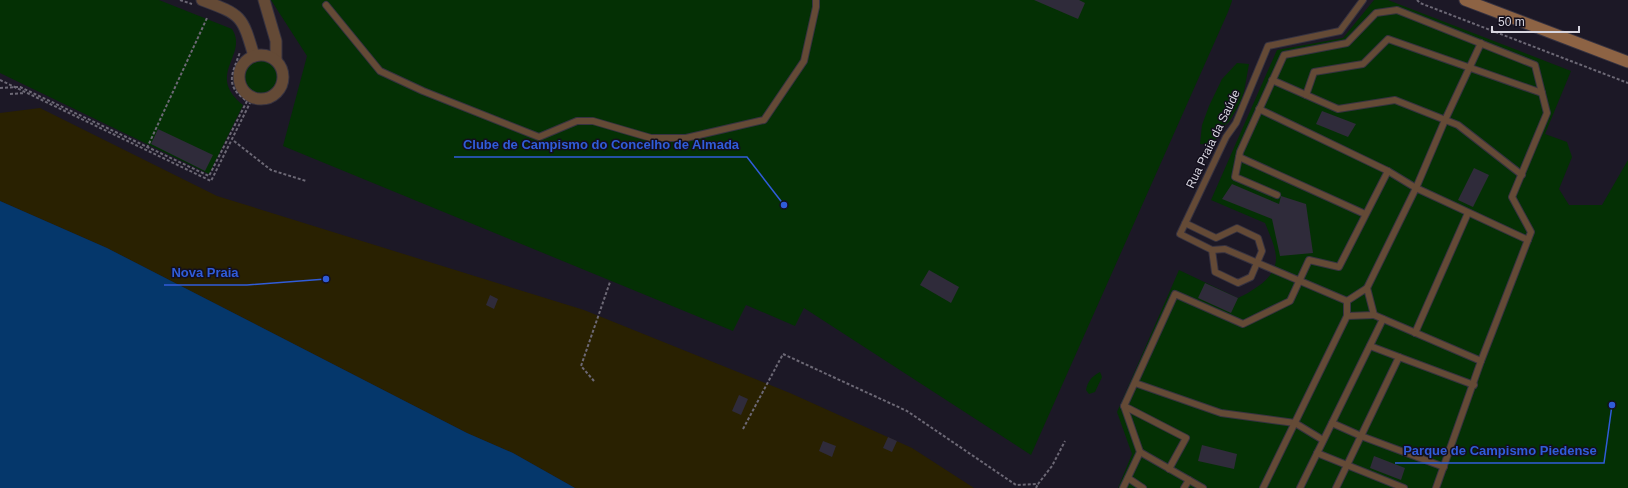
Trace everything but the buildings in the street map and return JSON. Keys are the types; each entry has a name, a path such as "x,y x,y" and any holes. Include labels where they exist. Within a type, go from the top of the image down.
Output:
{"main road":[{"path":"1465,0 1628,62"}],"street":[{"path":"264,0 276,41 276,60"},
{"path":"197,2 229,11 236,15 245,26 254,56"},
{"path":"266,55 276,60 283,71 282,85 273,95 260,99 254,98 243,89 239,76 243,64 254,56 266,55"}],"lane":[{"path":"326,6 380,71 423,91 539,137 577,120 593,121 651,138 686,138 764,120 804,61 816,7 816,0"},
{"name":"Rua Praia da Saúde","path":"1212,250 1180,234 1226,137 1236,123 1268,46 1340,31 1362,0"},
{"path":"1276,195 1234,177 1240,152 1284,55 1347,42 1376,13 1397,10 1535,65 1547,113 1512,198 1531,232 1481,361 1474,385 1436,488"},
{"path":"1306,95 1314,72 1363,64 1388,39 1470,66 1542,93"},
{"path":"1347,301 1367,288 1416,188 1444,120 1481,43"},
{"path":"1272,80 1338,109 1396,100 1458,125 1522,175"},
{"path":"1259,110 1388,171 1416,188 1528,240"},
{"path":"1239,157 1365,214"},
{"path":"1203,488 1140,452 1124,406 1175,294 1243,324 1290,301 1309,260 1339,267 1388,171"},
{"path":"1415,333 1468,213"},
{"path":"1185,223 1216,238 1225,249 1347,301"},
{"path":"1216,238 1237,228 1258,238 1262,251 1251,277 1238,283 1215,272 1212,250 1225,249"},
{"path":"1367,288 1374,315"},
{"path":"1263,488 1347,316 1347,301"},
{"path":"1347,316 1374,315 1481,361"},
{"path":"1300,488 1383,319"},
{"path":"1370,346 1474,385"},
{"path":"1336,488 1399,357"},
{"path":"1135,383 1221,413 1295,423 1323,440"},
{"path":"1124,406 1186,438 1170,469"},
{"path":"1332,423 1361,436 1444,467"},
{"path":"1123,488 1140,452"},
{"path":"1317,453 1404,488"},
{"path":"1128,478 1143,488"},
{"path":"1184,488 1189,480"}],"path":[{"path":"180,0 197,2"},
{"path":"1417,0 1420,3 1628,83"},
{"path":"146,148 207,18"},
{"path":"241,50 232,69 232,77 235,91 248,102"},
{"path":"0,80 209,176 248,102"},
{"path":"0,88 20,87 211,180 248,102"},
{"path":"10,94 26,93"},
{"path":"234,141 272,170 306,181"},
{"path":"594,381 581,366 610,282"},
{"path":"743,429 783,354 907,411 1016,485 1038,484"},
{"path":"1036,488 1052,466 1065,441"}],"green space":[{"path":"0,0 159,0 232,29 236,38 236,47 227,74 228,84 232,94 243,105 209,174 0,73"},
{"path":"271,0 1232,1 1031,455 804,308 795,326 746,305 733,331 283,146 307,56"},
{"path":"1374,0 1388,0 1571,71 1545,134 1567,142 1572,157 1559,189 1569,205 1602,205 1628,160 1628,488 1118,488 1132,454 1117,412 1179,270 1238,298 1266,280 1275,265 1275,250 1265,223 1211,200 1277,50 1343,38"},
{"path":"258,60 264,60 268,61 275,67 278,77 277,84 271,91 264,94 258,94 254,93 247,87 244,80 244,74 245,70 251,63"},
{"path":"1237,63 1249,64 1244,92 1240,103 1229,122 1222,127 1213,145 1200,144 1202,125 1209,106 1222,79"},
{"path":"1100,372 1102,377 1095,392 1089,394 1086,390 1089,382"}],"sand":[{"path":"40,108 217,196 584,310 790,393 912,448 974,488 575,488 513,453 467,433 107,248 0,201 0,113"}],"water":[{"path":"0,201 107,248 467,433 513,453 575,488 0,488"}],"place":[{"name":"Clube de Campismo do Concelho de Almada","path":"784,205"},
{"name":"Nova Praia","path":"326,279"},
{"name":"Parque de Campismo Piedense","path":"1612,405"}]}
